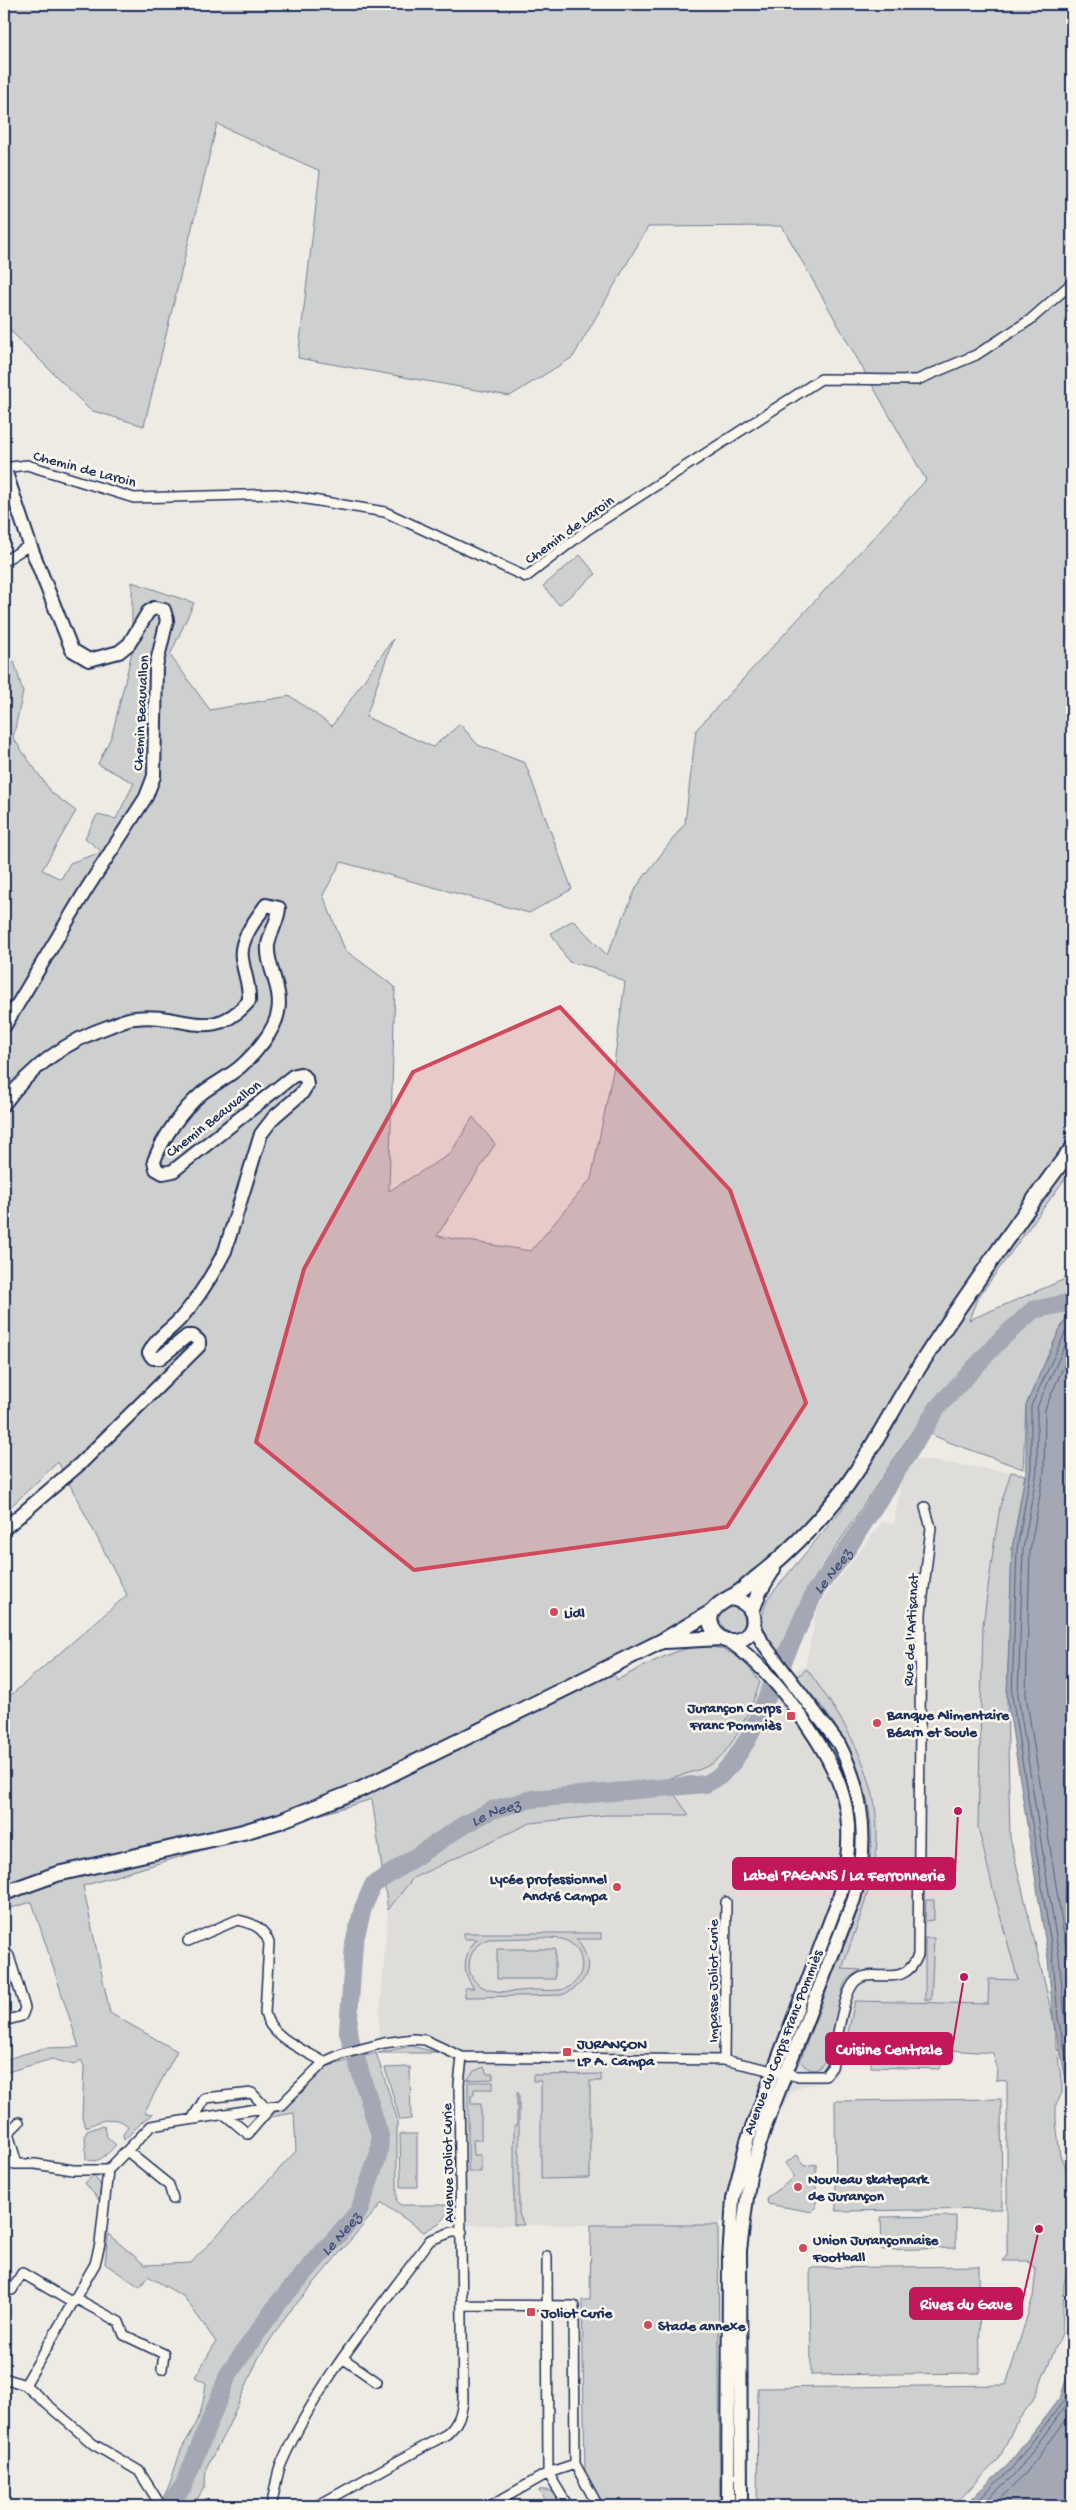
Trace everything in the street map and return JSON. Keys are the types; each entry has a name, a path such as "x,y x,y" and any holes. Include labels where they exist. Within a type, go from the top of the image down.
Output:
{"main road":[{"path":"4,1893 57,1874 243,1832 280,1821 361,1789 662,1641 712,1611 723,1600 730,1598 777,1562 847,1485 938,1336 1072,1149"},
{"path":"662,1641 740,1640 748,1634 760,1592 777,1562"},
{"path":"730,1598 739,1599 747,1604 753,1618"},
{"path":"712,1611 711,1621 714,1631 725,1639"}],"street":[{"name":"Chemin de Laroin","path":"5,468 27,465 134,498 276,494 385,512 526,577 587,530 821,379 917,380 984,350 1030,320 1072,283"},
{"name":"Chemin Beauvallon","path":"4,1027 86,890 146,797 154,776 156,666 167,620 164,610 154,608 129,644 119,652 98,659 89,660 72,650 30,545 5,468"},
{"path":"4,561 30,545"},
{"name":"Chemin Beauvallon","path":"4,1104 21,1080 43,1062 67,1044 99,1030 134,1018 160,1017 212,1026 224,1022 248,1001 250,987 242,959 242,949 246,937 266,905 279,908 278,917 268,943 278,989 278,1012 273,1028 239,1068 202,1094 179,1118 154,1161 156,1169 164,1173 173,1171 293,1076 300,1074 306,1078 307,1085 302,1093 274,1117 261,1134 225,1251 216,1269 181,1318 152,1346 149,1353 153,1358 160,1358 187,1336 194,1336 199,1341 199,1346 81,1463 4,1529"},
{"name":"Rue de l'Artisanat","path":"780,2073 825,2076 832,2067 848,1994 854,1983 864,1977 899,1977 914,1965 918,1955 921,1613 931,1528 925,1507"},
{"name":"Avenue du Corps Franc Pommiès","path":"728,2506 728,2258 731,2214 741,2160 854,1899 860,1877 864,1843 860,1800 847,1759 839,1744 762,1642 753,1618"},
{"name":"Avenue du Corps Franc Pommiès","path":"725,1639 762,1668 781,1689 825,1750 834,1768 846,1804 849,1840 846,1875 780,2073 750,2175 740,2250 741,2506"},
{"name":"Impasse Joliot Curie","path":"724,2060 726,1902"},
{"path":"188,1941 237,1920 258,1927 266,1935 269,1943 264,2014 266,2022 274,2031 324,2062"},
{"path":"4,1950 9,1956 24,2008 22,2016 4,2021"},
{"path":"26,2384 95,2264 100,2244 108,2170 152,2126 281,2105 324,2062 342,2054 384,2043 413,2039 425,2040 462,2058 724,2060 780,2073"},
{"name":"Avenue Joliot Curie","path":"317,2506 447,2434 461,2416 463,2402 462,2232 459,2084 462,2058"},
{"path":"192,2119 206,2098 252,2093 268,2107"},
{"path":"224,2114 248,2134 268,2107"},
{"path":"17,2164 8,2133 19,2122"},
{"path":"127,2151 169,2185 172,2199"},
{"path":"4,2164 73,2170 108,2170"},
{"path":"271,2506 282,2464 312,2406 344,2359 430,2240 452,2232 462,2232"},
{"path":"546,2256 548,2305 548,2473 568,2506"},
{"path":"12,2290 22,2273 74,2301 119,2322 124,2335 164,2354 162,2369"},
{"path":"462,2305 574,2306 575,2464 598,2506"},
{"path":"344,2359 377,2382"},
{"path":"4,2378 26,2384 93,2444 139,2471 161,2506"},
{"path":"490,2506 548,2473 575,2464"}],"highlighted area":[{"path":"560,1007 730,1190 806,1403 727,1527 414,1570 256,1442 304,1269 413,1072"}],"shaded area":[{"path":"4,4 1072,4 1072,1169 977,1299 969,1320 1063,1280 1072,1267 1072,1308 1059,1331 1026,1405 1023,1469 946,1441 915,1427 813,1582 780,1654 769,1640 762,1621 768,1598 842,1509 899,1419 890,1414 870,1443 738,1606 746,1616 743,1630 734,1634 725,1631 719,1619 614,1674 617,1680 674,1653 693,1648 710,1647 727,1651 744,1663 760,1682 741,1727 727,1749 711,1764 664,1780 689,1815 605,1815 530,1823 413,1878 388,1910 372,1799 83,1886 110,2013 177,2051 144,2113 153,2114 144,2120 124,2140 123,2135 128,2126 118,2120 107,2120 86,2127 82,2118 84,2066 81,2060 74,2065 52,2059 4,2073 4,2060 44,2048 79,2047 32,1902 4,1910 4,1701 127,1595 58,1462 4,1513 4,667 14,661 23,692 13,738 52,793 76,811 42,870 61,879 70,863 102,852 85,838 97,815 116,819 134,783 98,764 112,735 132,652 132,582 194,603 170,655 210,710 290,696 332,726 393,639 366,717 433,747 460,724 478,745 525,763 572,889 529,913 341,862 323,895 345,950 395,987 389,1191 450,1154 473,1117 495,1144 437,1236 531,1251 591,1179 613,1071 625,982 595,968 569,962 551,933 573,920 607,955 637,886 685,823 696,730 926,480 782,226 648,227 573,357 510,396 298,358 320,171 217,124 144,426 90,410 4,324"},
{"path":"580,555 596,574 559,605 543,586"},
{"path":"916,1459 1011,1472 1000,1507 983,1625 978,1827 994,1893 1019,1980 989,2000 989,2004 855,2001 841,2065 836,2076 828,2082 802,2086 791,2093 718,2225 461,2225 459,2084 466,2054 427,2034 378,2037 388,1910 413,1878 530,1823 605,1815 664,1780 615,1678 672,1651 699,1643 713,1645 741,1658 760,1682 805,1667 818,1606 882,1522 894,1524 901,1481"},
{"path":"1011,1472 1025,1475 1012,1549 1007,1697 1010,1838 1053,2018 1062,2086 1062,2093 1056,2104 1056,2120 1060,2156 1065,2164 1072,2203 1072,2257 1064,2284 1062,2333 1033,2400 1015,2425 999,2459 953,2506 757,2506 758,2388 1006,2385 1033,2297 1036,2270 1028,2261 1002,2261 1007,2255 1007,2081 996,2080 997,2068 993,2053 947,2050 947,2058 939,2069 871,2067 871,2058 843,2056 855,2001 988,2004 989,1979 1018,1980 978,1827 983,1625 1000,1507"},
{"path":"807,1669 838,1715 862,1761 871,1786 876,1811 877,1838 871,1880 842,1969 861,1970 849,1978 844,1985 832,2042 826,2058 820,2067 811,2069 800,2061 859,1906 869,1868 871,1841 870,1814 856,1764 830,1718 796,1677"},
{"path":"926,1900 934,1900 934,1920 925,1921"},
{"path":"464,1933 601,1933 601,1939 576,1939 586,1956 587,1972 579,1985 562,1995 465,1997 465,1988 474,1988 467,1975 466,1957 477,1939 464,1939","holes":["540,1938 565,1940 577,1950 582,1964 581,1971 574,1983 567,1988 559,1990 506,1992 487,1989 475,1981 469,1968 472,1953 476,1947 489,1939"]},
{"path":"925,1938 934,1938 931,2000 925,2000"},
{"path":"497,1949 555,1949 555,1979 497,1979"},
{"path":"411,2046 440,2053 378,2053"},
{"path":"376,2053 397,2118 397,2201 400,2205 456,2205 439,2223 424,2232 382,2203 286,2316 258,2359 227,2429 206,2468 205,2486 198,2498 189,2506 168,2506 163,2498 182,2448 198,2420 203,2401 206,2383 195,2377 216,2342 184,2297 148,2276 140,2287 105,2264 108,2234 145,2265 191,2263 296,2151 294,2113 270,2117 275,2112 283,2110 325,2067"},
{"path":"410,2067 411,2119 400,2120 385,2068"},
{"path":"484,2067 487,2074 493,2074 493,2079 467,2080 474,2071"},
{"path":"601,2074 601,2081 590,2081 590,2178 541,2179 541,2081 533,2081 533,2075"},
{"path":"468,2082 493,2082 493,2089 474,2089 474,2095 471,2095 471,2104 481,2104 481,2140 473,2140 474,2155 481,2155 481,2172 468,2172"},
{"path":"517,2092 519,2094 519,2214 524,2225 514,2225 514,2126 517,2125"},
{"path":"1001,2099 1002,2209 836,2211 835,2101"},
{"path":"101,2126 105,2127 107,2137 116,2145 99,2160 86,2159 85,2135 87,2131"},
{"path":"400,2134 417,2134 417,2187 401,2187"},
{"name":"Nouveau skatepark de Jurançon","path":"797,2155 805,2166 816,2164 816,2208 812,2212 768,2204 766,2198 795,2177 785,2163"},
{"path":"94,2175 101,2186 99,2200 85,2183"},
{"path":"956,2216 956,2248 882,2250 881,2217"},
{"path":"591,2225 718,2225 720,2506 604,2506 585,2474 582,2300 590,2300"},
{"path":"979,2266 980,2373 811,2375 810,2268"},
{"path":"539,2490 546,2490 556,2495 560,2500 554,2503 556,2506 548,2506"}],"water":[{"path":"1072,1308 1072,2171 1067,2141 1071,2103 1053,2018 1048,1958 1007,1697 1012,1549 1026,1470 1026,1405 1059,1331"},
{"path":"1072,2360 1072,2506 963,2506 1008,2465 1061,2396"}],"waterway":[{"name":"Le Neez","path":"168,2506 184,2485 229,2373 279,2302 359,2211 379,2153 380,2136 348,2032 354,1943 363,1908 373,1885 465,1824 492,1810 532,1799 706,1784 720,1776 733,1762 748,1739 815,1591 844,1554 938,1407 1000,1340 1033,1310 1072,1302"}],"place":[{"name":"Lidl","path":"554,1612"},
{"name":"Jurançon Corps Franc Pommiès","path":"791,1716"},
{"name":"Banque Alimentaire Béarn et Soule","path":"877,1723"},
{"name":"Label PAGANS / La Ferronnerie","path":"958,1811"},
{"name":"Lycée professionnel André Campa","path":"617,1887"},
{"name":"Cuisine Centrale","path":"964,1977"},
{"name":"JURANÇON LP A. Campa","path":"567,2052"},
{"name":"Nouveau skatepark de Jurançon","path":"798,2187"},
{"name":"Rives du Gave","path":"1039,2229"},
{"name":"Union Jurançonnaise Football","path":"803,2248"},
{"name":"Joliot Curie","path":"531,2312"},
{"name":"Stade annexe","path":"648,2325"}]}
